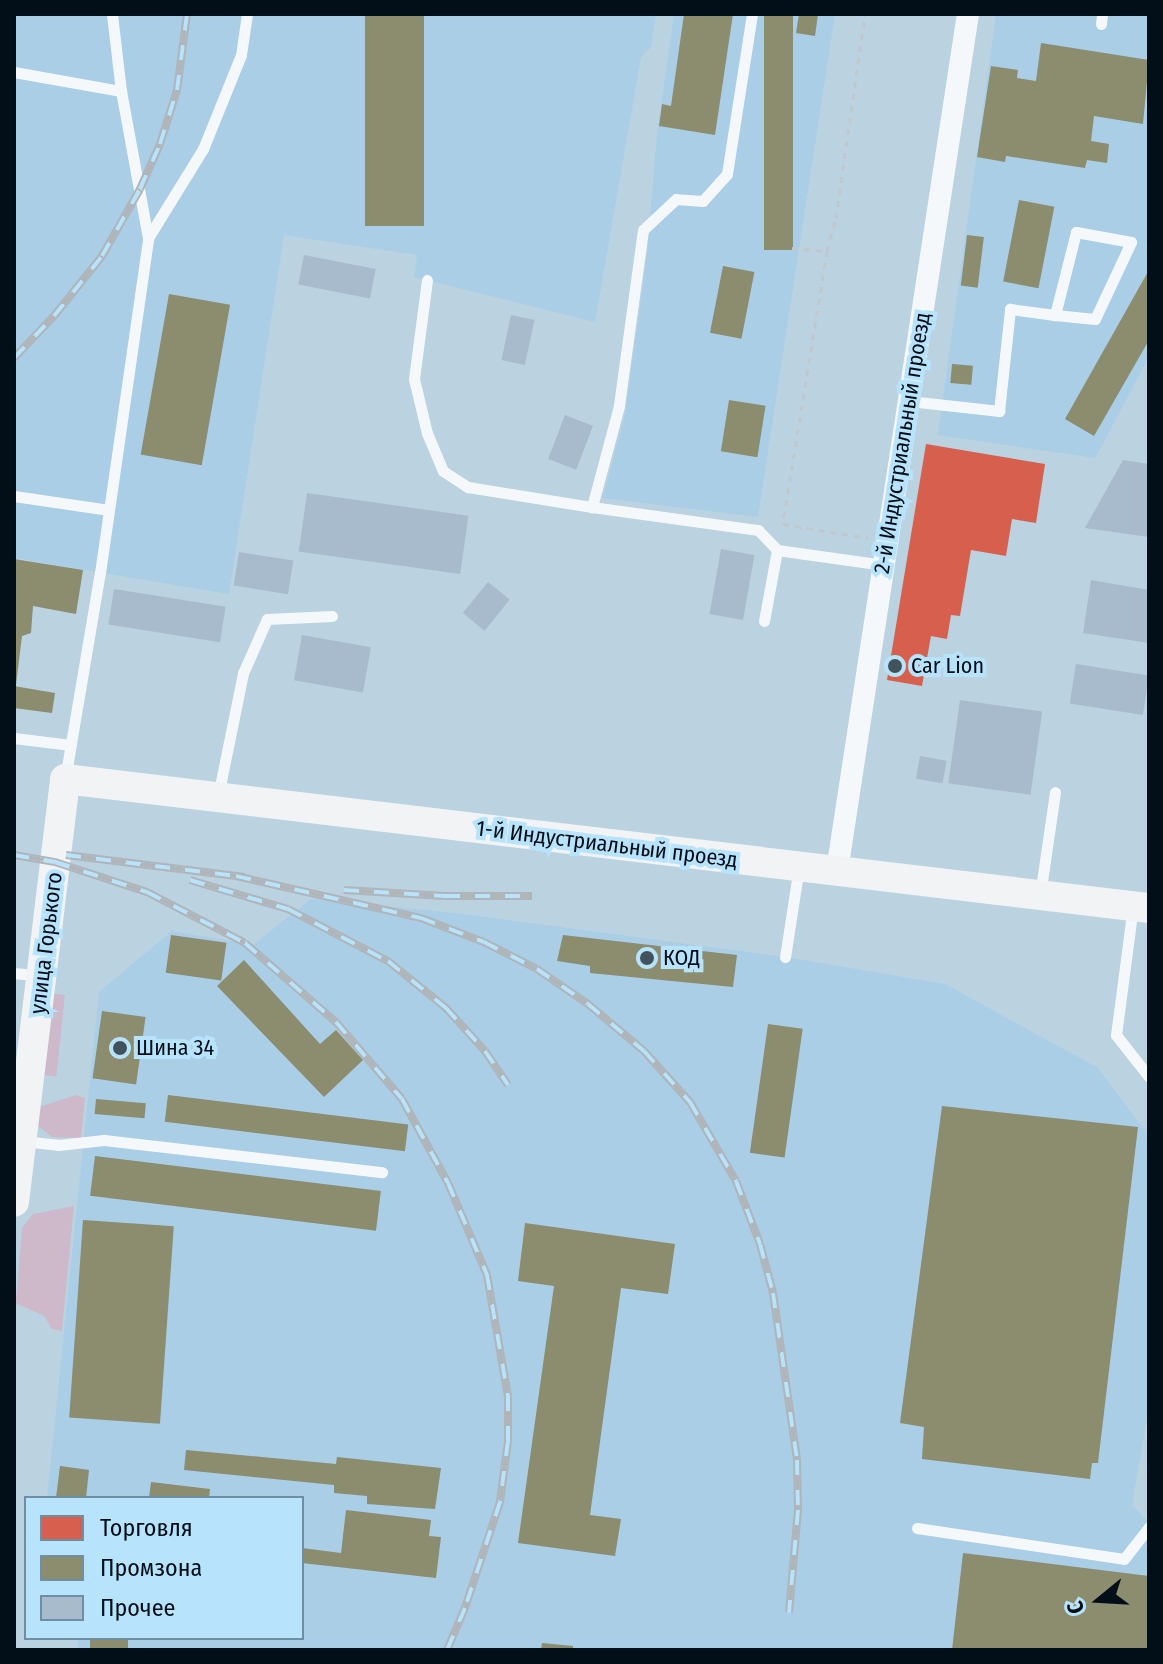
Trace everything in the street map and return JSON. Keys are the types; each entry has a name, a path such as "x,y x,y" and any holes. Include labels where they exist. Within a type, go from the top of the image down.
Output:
{"street":[{"name":"2-й Индустриальный проезд","path":"837,871 968,14"},
{"name":"1-й Индустриальный проезд","path":"65,779 1141,907"},
{"name":"улица Горького","path":"14,1195 21,1141 28,974 65,779"}],"lane":[{"path":"65,779 109,510 148,238 121,91 112,14"},
{"path":"148,238 203,149 241,55 247,14"},
{"path":"592,507 619,406 643,230 676,199 703,201 727,174 752,14"},
{"path":"14,85 18,72 121,91"},
{"path":"909,401 999,411 1010,309 1055,315 1095,319 1131,242 1076,232 1055,315"},
{"path":"427,280 414,379 427,433 443,471 468,487 758,530 777,550 884,565"},
{"path":"14,496 109,510"},
{"path":"764,621 777,550"},
{"path":"218,797 243,673 267,619 332,616"},
{"path":"14,738 71,745"},
{"path":"1039,895 1055,792"},
{"path":"785,957 800,867"},
{"path":"1141,907 1116,1035 1149,1077"},
{"path":"21,1141 58,1145 104,1140 382,1172"},
{"path":"917,1528 1124,1559 1149,1527"}],"path":[{"path":"865,14 836,218 827,251 783,524 888,541"},
{"path":"792,248 827,251"}],"shaded area":[{"path":"14,14 656,14 651,47 641,57 595,322 414,277 417,255 284,235 229,594 14,558"},
{"path":"674,14 835,14 758,517 603,498 625,415 647,255 657,134"},
{"path":"996,14 1149,14 1149,357 1095,458 938,435"},
{"path":"311,899 455,913 785,957 945,984 1098,1068 1149,1136 1149,1407 1132,1505 1149,1523 1149,1650 77,1650 79,1640 304,1640 304,1496 47,1496 99,992 172,931 253,945"},
{"path":"46,993 65,995 56,1077 37,1075"},
{"path":"76,1095 85,1098 81,1138 52,1137 37,1125 39,1107"},
{"path":"74,1206 62,1331 52,1329 44,1316 16,1303 22,1228 33,1214"}],"building: Торговля":[{"path":"926,444 1045,464 1036,523 1012,519 1006,556 971,550 960,616 951,615 947,639 931,636 922,686 887,680"}],"building: Промзона":[{"path":"365,14 424,14 424,226 365,226"},
{"path":"684,14 733,14 715,135 659,126 662,104 671,106"},
{"path":"764,14 793,14 793,250 764,250"},
{"path":"799,14 818,14 815,36 796,33"},
{"path":"1041,43 1149,60 1143,124 1094,116 1091,141 1109,144 1107,163 1087,160 1085,168 1006,156 1005,162 977,157 991,66 1018,70 1017,78 1036,81"},
{"path":"1019,200 1054,207 1039,288 1003,281"},
{"path":"967,235 984,237 978,288 961,286"},
{"path":"723,266 754,272 741,339 710,333"},
{"path":"1149,270 1149,340 1094,436 1065,419"},
{"path":"169,294 230,305 202,465 141,455"},
{"path":"952,364 973,366 971,385 950,383"},
{"path":"729,400 766,406 757,457 721,451"},
{"path":"14,559 83,570 76,614 33,606 31,633 22,636 16,685"},
{"path":"14,686 55,693 52,713 14,708"},
{"path":"171,935 226,943 221,980 166,973"},
{"name":"КОД","path":"563,935 737,955 733,987 590,973 590,966 557,961"},
{"path":"244,960 320,1044 336,1030 363,1060 324,1097 217,986"},
{"name":"Шина 34","path":"102,1011 146,1017 136,1084 93,1078"},
{"path":"768,1024 803,1029 785,1158 750,1153"},
{"path":"168,1095 408,1124 405,1151 165,1122"},
{"path":"96,1099 146,1103 145,1118 95,1114"},
{"path":"942,1106 1138,1127 1098,1463 1092,1463 1090,1479 922,1459 924,1427 900,1423"},
{"path":"95,1156 381,1191 376,1231 90,1196"},
{"path":"83,1220 174,1226 160,1424 69,1418"},
{"path":"525,1223 675,1244 668,1294 621,1288 590,1515 621,1519 615,1556 518,1543 554,1286 518,1281"},
{"path":"186,1450 336,1464 337,1457 441,1468 435,1509 367,1504 367,1496 334,1493 334,1485 184,1470"},
{"path":"60,1466 89,1470 86,1496 56,1496"},
{"path":"151,1482 210,1489 209,1496 149,1496"},
{"path":"346,1510 431,1520 429,1536 441,1537 436,1578 304,1563 304,1548 341,1553"},
{"path":"963,1553 1149,1576 1149,1650 952,1650"},
{"path":"90,1640 128,1640 128,1650 90,1650"},
{"path":"542,1643 573,1646 573,1650 541,1650"}],"building: Прочее":[{"path":"304,255 376,269 370,298 298,284"},
{"path":"511,315 534,320 525,365 501,360"},
{"path":"565,415 593,426 576,470 548,459"},
{"path":"1123,460 1149,464 1149,537 1085,528"},
{"path":"307,493 468,516 460,574 299,551"},
{"path":"721,549 754,555 743,620 710,614"},
{"path":"239,552 293,561 288,594 234,586"},
{"path":"1091,580 1149,590 1149,643 1083,633"},
{"path":"488,582 510,600 485,631 463,613"},
{"path":"114,589 226,607 220,642 108,625"},
{"path":"302,635 371,647 363,692 294,680"},
{"path":"1076,664 1149,676 1143,715 1070,704"},
{"path":"960,700 1042,712 1031,795 948,783"},
{"path":"920,756 947,761 943,783 916,779"}],"railway":[{"path":"14,358 54,316 102,256 140,189 160,144 177,90 187,14"},
{"path":"14,855 55,862 147,892 245,943 336,1022 402,1099 448,1183 487,1275 508,1396 508,1441 500,1502 465,1608 447,1650"},
{"path":"66,855 245,877"},
{"path":"236,876 421,918 484,942 537,969 588,1004 644,1051 690,1102 736,1181 760,1244 773,1293 797,1460 798,1510 789,1613"},
{"path":"190,880 288,909 388,961 446,1008 485,1051 508,1085"},
{"path":"344,890 445,896 532,896"}],"place":[{"name":"Car Lion","path":"895,666"},
{"name":"КОД","path":"647,958"},
{"name":"Шина 34","path":"120,1048"}]}
